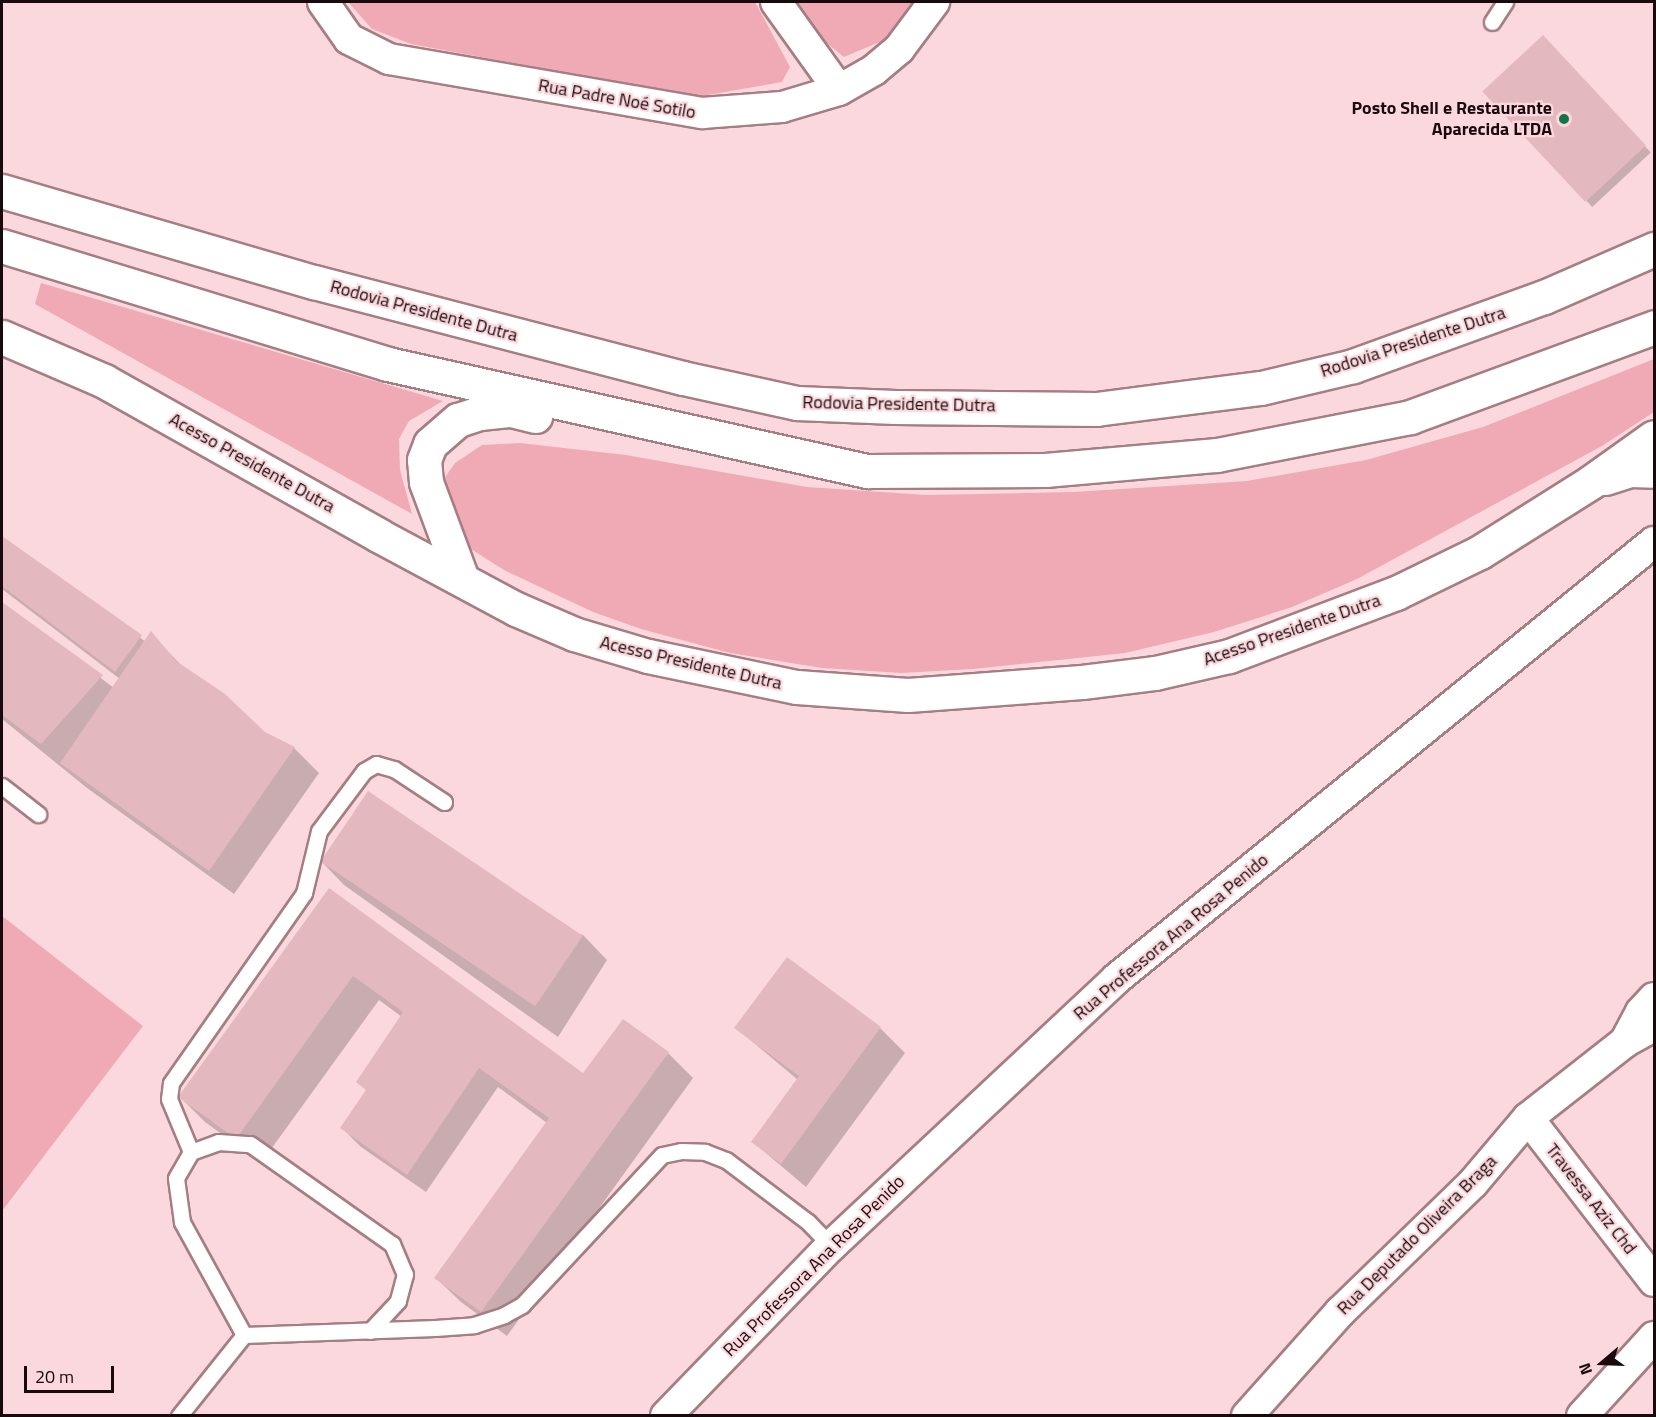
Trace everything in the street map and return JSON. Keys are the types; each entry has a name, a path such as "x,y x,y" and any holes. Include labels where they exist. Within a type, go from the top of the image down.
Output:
{"main road":[{"name":"Rodovia Presidente Dutra","path":"2,191 314,282 683,378 796,403 895,407 1096,409 1261,388 1353,366 1544,297 1654,249"},
{"path":"2,246 388,364 867,471 1045,470 1217,455 1410,417 1654,327"},
{"name":"Acesso Presidente Dutra","path":"2,337 104,381 516,609 574,634 716,672 797,687 908,694 998,691 1155,673 1229,656 1396,593 1480,552 1592,482"},
{"path":"462,579 433,506 424,460 430,444 458,420 480,413 511,410 608,435 734,443"},
{"path":"1592,482 1654,437"},
{"path":"1592,482 1630,470 1654,471"}],"street":[{"name":"Rua Padre Noé Sotilo","path":"322,2 349,39 389,59 702,113 782,107 839,90 874,70 899,49 934,2"},
{"path":"776,2 839,90"},
{"name":"Rua Professora Ana Rosa Penido","path":"666,1416 831,1246 1116,979 1654,542"},
{"path":"1625,1042 1641,1012 1654,998"},
{"path":"1625,1042 1654,1026"},
{"name":"Rua Deputado Oliveira Braga","path":"1247,1416 1340,1312 1473,1184 1528,1118 1625,1042"},
{"name":"Travessa Aziz Chd","path":"1528,1118 1654,1281"},
{"path":"1582,1416 1654,1337"}],"lane":[{"path":"1492,22 1505,2"},
{"path":"191,1152 169,1099 171,1083 304,892 319,831 364,771 376,764 394,769 444,802"},
{"path":"2,786 38,814"},
{"path":"244,1335 182,1222 176,1178 191,1152 218,1142 250,1144 392,1244 405,1274 403,1283 398,1301 370,1330"},
{"path":"179,1416 244,1335 474,1324 522,1305 662,1155 681,1151 705,1152 726,1160 808,1222 831,1246"}],"shaded area":[{"path":"348,2 755,2 790,67 782,82 696,97 411,44 372,29"},
{"path":"796,2 916,2 910,17 889,38 844,57 824,41"},
{"path":"41,283 443,401 409,421 399,439 400,470 412,514 35,304"},
{"path":"1654,359 1654,412 1602,446 1357,579 1292,607 1214,632 1125,653 973,669 901,673 822,668 730,653 641,629 593,612 504,570 458,541 443,480 455,463 482,445 520,443 626,455 807,487 926,495 1074,492 1247,481 1366,460 1483,427"},
{"path":"2,916 143,1026 2,1211"}],"building":[{"name":"Posto Shell e Restaurante Aparecida LTDA","path":"1543,35 1646,145 1585,202 1482,92"},
{"path":"2,536 142,635 115,672 2,586"},
{"path":"2,602 103,675 41,744 2,715"},
{"path":"151,631 176,661 225,694 265,732 295,747 209,871 60,763"},
{"path":"368,791 583,936 535,1006 320,861"},
{"path":"329,888 583,1073 623,1019 669,1052 481,1312 434,1278 549,1118 479,1068 407,1175 340,1128 366,1090 356,1082 403,1012 353,976 236,1139 178,1097"},
{"path":"787,957 881,1027 781,1164 751,1142 799,1076 734,1028"}],"place":[{"name":"Posto Shell e Restaurante Aparecida LTDA","path":"1564,119"}]}
